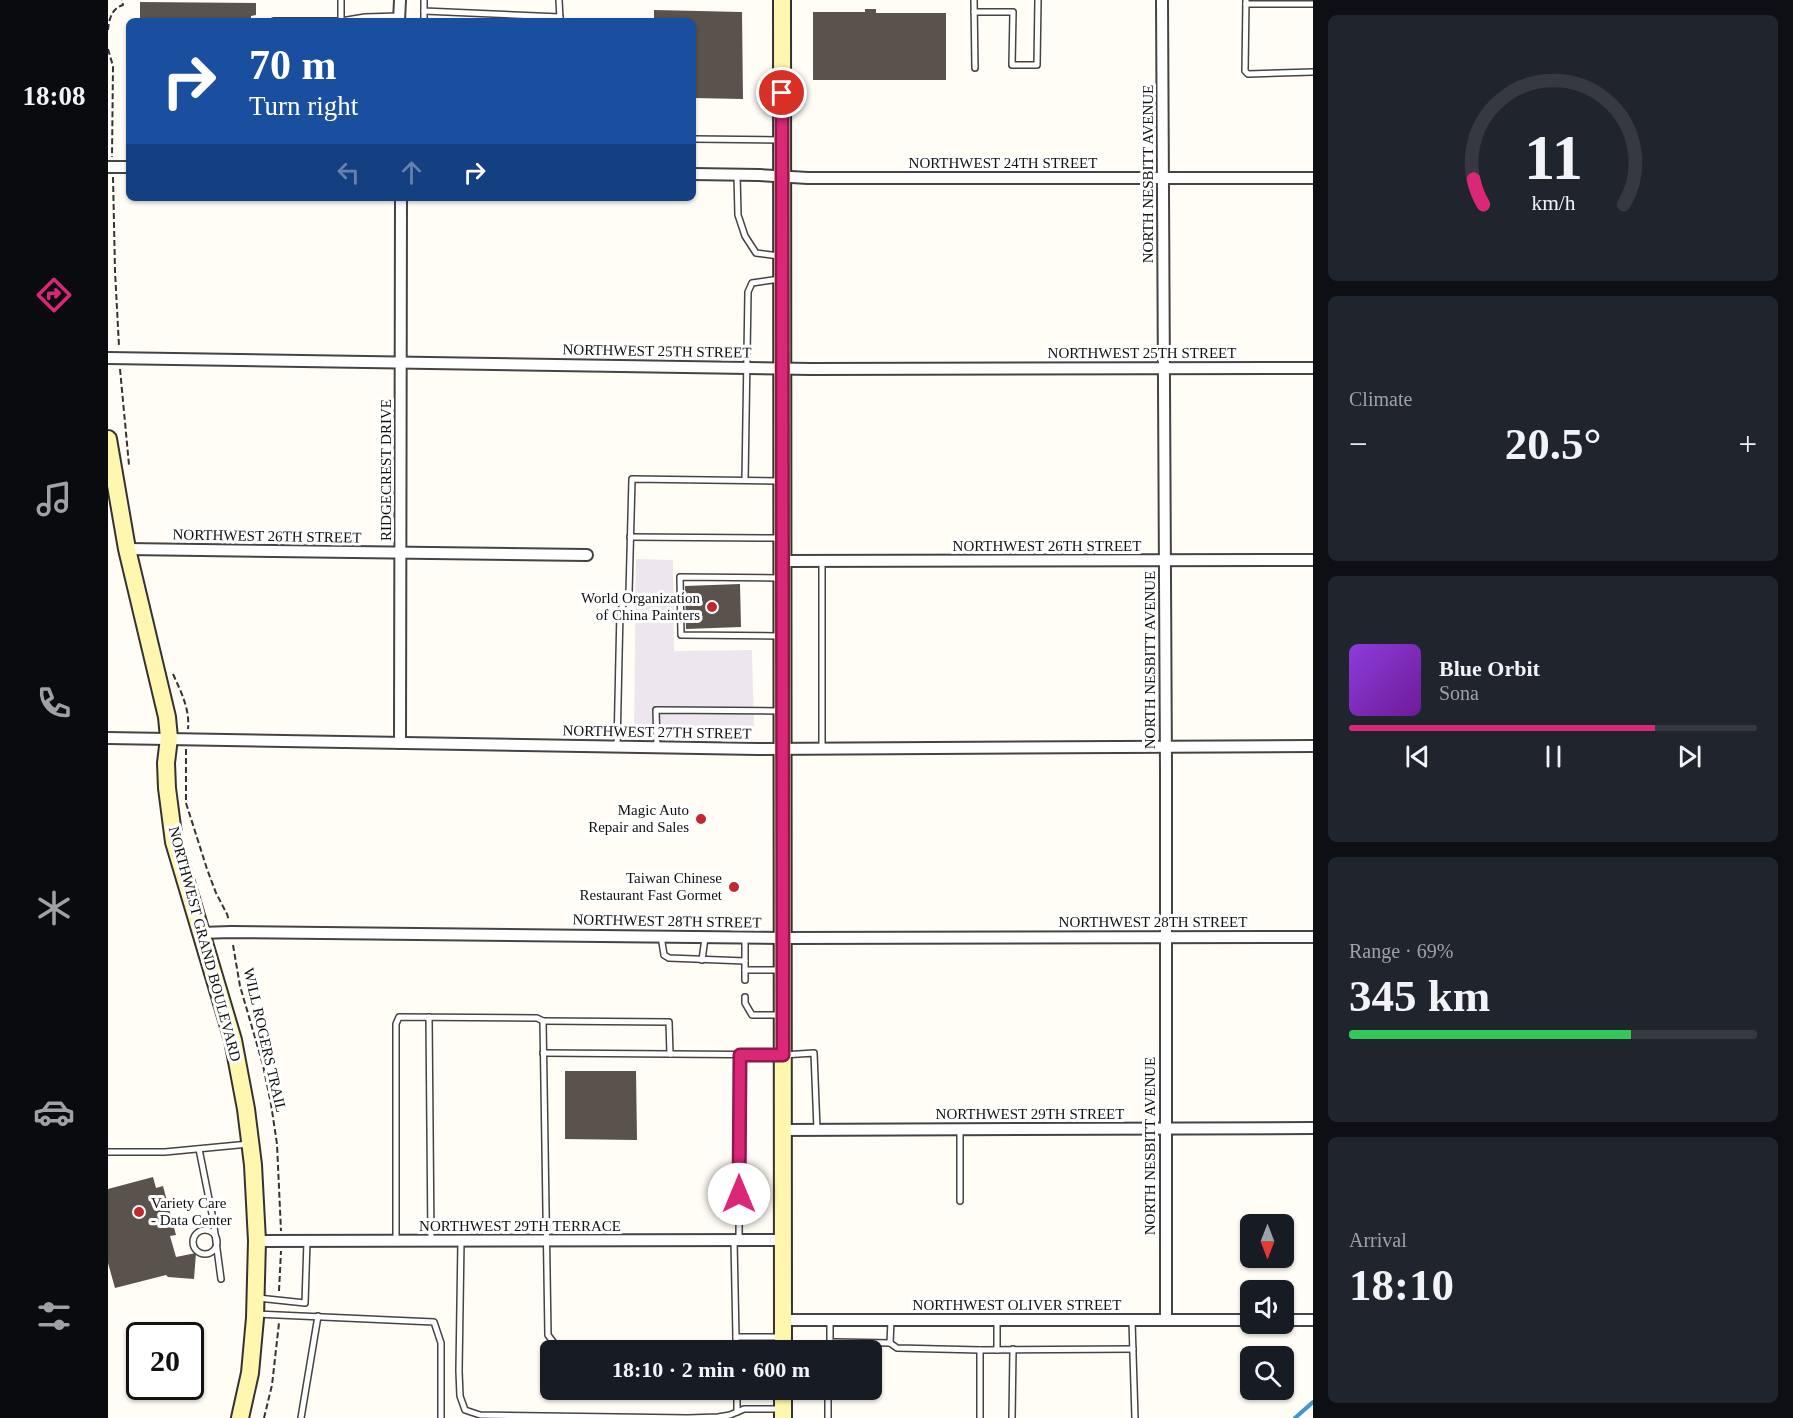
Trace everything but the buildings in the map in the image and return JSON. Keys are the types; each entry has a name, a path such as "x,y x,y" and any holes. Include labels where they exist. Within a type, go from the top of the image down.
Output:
{"main road":[{"path":"782,0 783,1336"},
{"name":"NORTHWEST GRAND BOULEVARD","path":"108,439 127,549 167,717 169,738 166,763 167,788 174,842 233,1040 251,1144 257,1241 255,1306 250,1373 240,1418"}],"street":[{"path":"399,18 400,0"},
{"name":"NORTH NESBITT AVENUE","path":"1162,0 1166,1320"},
{"path":"108,167 126,167"},
{"name":"NORTHWEST 24TH STREET","path":"696,174 808,178 1313,178"},
{"name":"RIDGECREST DRIVE","path":"400,743 401,201"},
{"name":"NORTHWEST 25TH STREET","path":"108,358 782,368 1313,368"},
{"name":"NORTHWEST 26TH STREET","path":"127,549 587,555"},
{"name":"NORTHWEST 26TH STREET","path":"782,569 822,561 1313,560"},
{"name":"NORTHWEST 27TH STREET","path":"108,738 782,748 1313,746"},
{"name":"NORTHWEST 28TH STREET","path":"200,933 783,938 1313,937"},
{"name":"NORTHWEST 29TH STREET","path":"783,1130 1313,1128"},
{"name":"NORTHWEST 29TH TERRACE","path":"257,1241 783,1240"},
{"name":"NORTHWEST OLIVER STREET","path":"783,1336 830,1320 1240,1320"},
{"path":"1294,1320 1313,1320"}],"lane":[{"path":"340,18 341,0"},
{"path":"424,0 424,18"},
{"path":"559,0 560,18"},
{"path":"974,0 975,68"},
{"path":"974,12 1013,12 1012,65 1037,65 1038,0"},
{"path":"1313,4 1246,2 1245,71 1248,74 1313,72"},
{"path":"424,11 543,18"},
{"path":"696,139 781,140"},
{"path":"737,174 738,215 745,236 756,253 782,256"},
{"path":"745,480 748,292 752,283 782,279"},
{"path":"617,746 620,611 629,593 632,479 782,481"},
{"path":"630,537 782,538"},
{"path":"822,561 822,747"},
{"path":"782,569 680,577 681,635 782,636"},
{"path":"657,747 656,710 782,711"},
{"path":"661,936 664,955 669,958 745,961"},
{"path":"702,960 705,937"},
{"path":"745,937 745,980"},
{"path":"745,970 783,970"},
{"path":"745,997 745,1003 752,1015 783,1015"},
{"path":"396,1241 396,1024 399,1017 669,1022 670,1054"},
{"path":"429,1017 431,1241"},
{"path":"543,1021 548,1335 552,1340"},
{"path":"543,1053 783,1055 814,1053 817,1129"},
{"path":"740,1055 736,1337 783,1336"},
{"path":"960,1129 960,1201"},
{"path":"108,1152 165,1152 251,1144"},
{"path":"199,1149 217,1241 221,1279"},
{"path":"202,1231 209,1231 217,1241 211,1253 203,1254 194,1244 195,1236 202,1231"},
{"path":"255,1306 305,1303 308,1241"},
{"path":"461,1241 459,1388 465,1410 480,1415 688,1418 718,1418 744,1409 783,1413"},
{"path":"255,1306 318,1316 434,1322 441,1343 441,1418"},
{"path":"301,1418 318,1316"},
{"path":"830,1320 830,1340"},
{"path":"890,1343 891,1320"},
{"path":"997,1320 997,1350"},
{"path":"1132,1320 1135,1418"},
{"path":"882,1343 890,1343 897,1348 1133,1349"},
{"path":"1012,1418 1013,1349"},
{"path":"980,1350 980,1418"},
{"path":"737,1400 737,1412"},
{"path":"828,1400 828,1418"}],"path":[{"path":"108,30 112,13 123,5 122,0"},
{"path":"108,49 113,66 112,146"},
{"path":"113,184 119,342"},
{"path":"120,374 129,471"},
{"name":"WILL ROGERS TRAIL","path":"185,756 186,803 207,869 227,914 240,986 263,1065 271,1104 277,1144 281,1229"},
{"path":"279,1289 280,1255"},
{"path":"264,1418 272,1385 279,1331"}],"shaded area":[{"path":"636,559 673,560 674,651 752,650 754,730 634,728"}],"waterway":[{"path":"1295,1418 1313,1402"}],"place":[{"name":"World Organization of China Painters","path":"712,607"},
{"name":"Magic Auto Repair and Sales","path":"701,819"},
{"name":"Taiwan Chinese Restaurant Fast Gormet","path":"734,887"},
{"name":"Variety Care - Data Center","path":"139,1212"}],"route":[{"path":"739,1194 740,1055 783,1055 782,93"}]}
